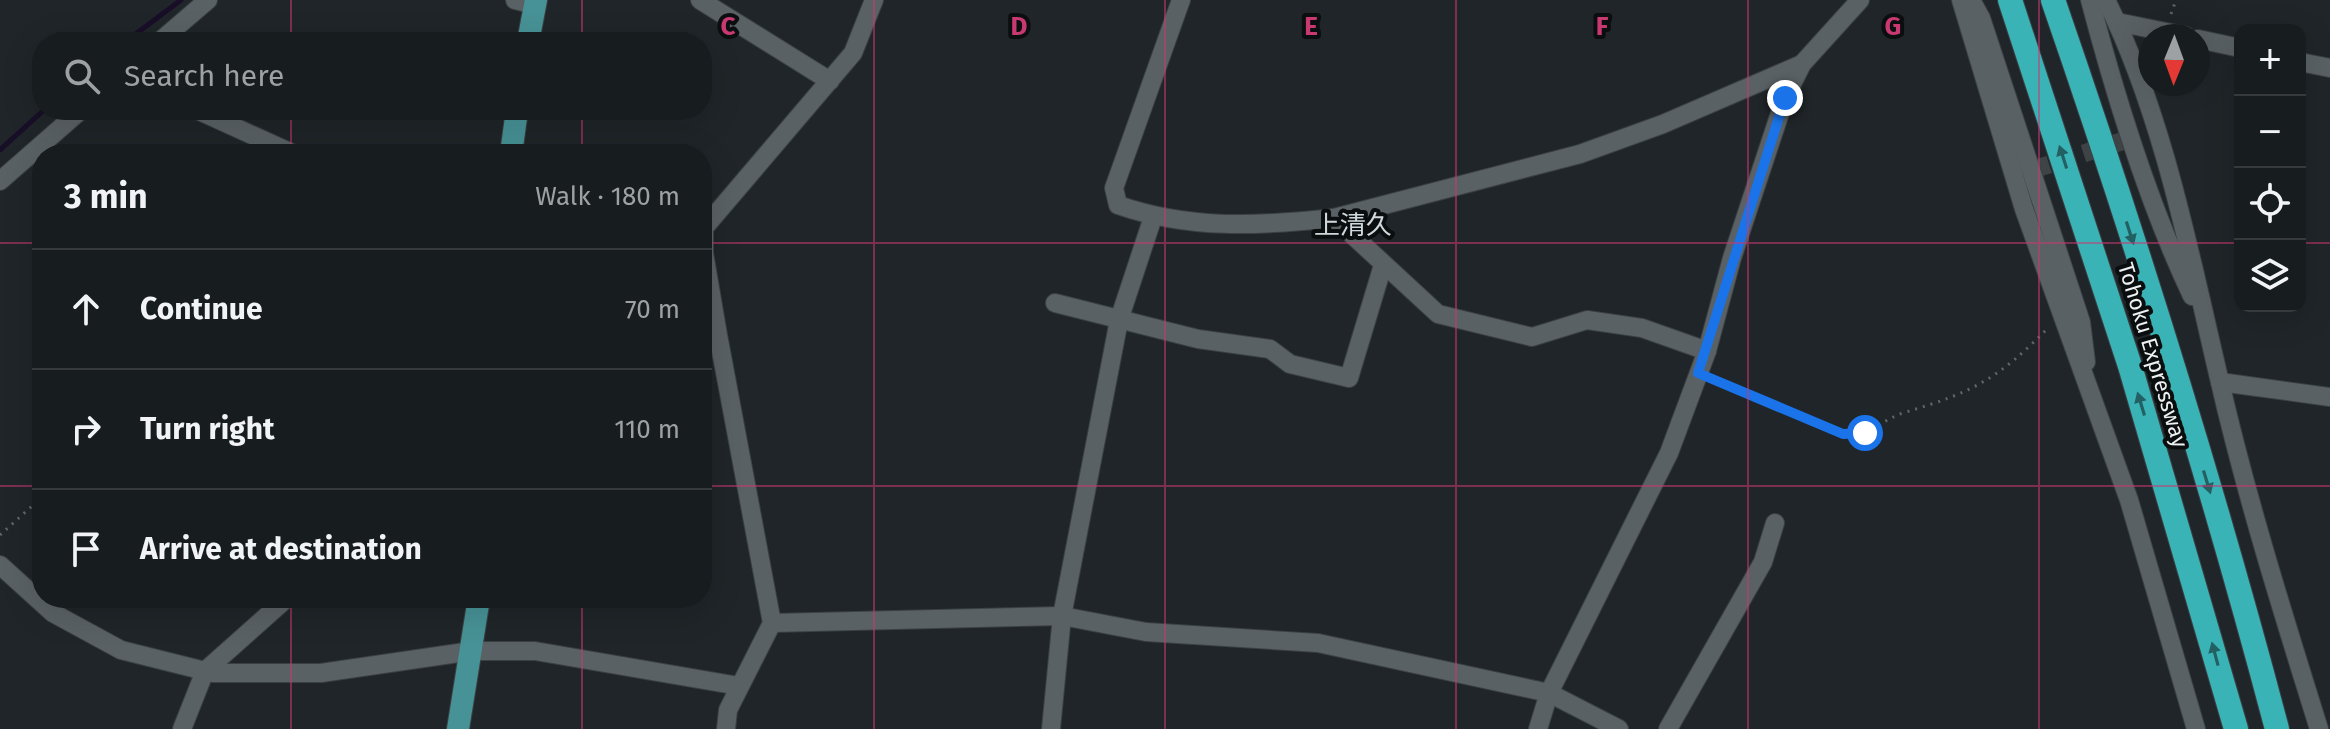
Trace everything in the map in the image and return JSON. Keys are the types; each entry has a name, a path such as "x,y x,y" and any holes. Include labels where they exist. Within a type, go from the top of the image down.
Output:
{"highway":[{"name":"Tohoku Expressway","path":"2010,0 2130,366 2236,729"},
{"name":"Tohoku Expressway","path":"2053,0 2165,344 2239,585 2277,729"}],"main road":[{"path":"528,32 529,2"},
{"path":"512,144 516,120"},
{"path":"458,729 478,608"}],"street":[{"path":"171,32 208,0"},
{"path":"700,0 830,81"},
{"path":"712,219 853,53 874,0"},
{"path":"1181,0 1114,188 1118,205 1153,217 1255,227 1334,218 1580,154 1663,124 1802,64"},
{"path":"1538,729 1549,693 1669,453 1707,351 1762,163 1785,98 1802,64 1860,0"},
{"path":"1961,0 2024,209 2129,500 2196,729"},
{"path":"1971,0 1981,18 2081,322 2086,380"},
{"path":"2090,0 2132,138 2172,251 2207,326"},
{"path":"2106,0 2117,22 2184,230 2220,382 2319,729"},
{"path":"2117,22 2138,26"},
{"path":"2210,42 2234,47"},
{"path":"2306,63 2330,68"},
{"path":"42,144 70,120"},
{"path":"219,120 272,144"},
{"path":"0,181 32,153"},
{"path":"1051,729 1062,616 1119,320 1153,217"},
{"path":"1334,218 1438,314 1532,337 1587,320 1642,328 1707,351"},
{"path":"1055,303 1198,339 1270,349 1290,364 1349,378 1383,265"},
{"path":"712,303 772,623 728,710 726,729"},
{"path":"2220,382 2330,397"},
{"path":"1668,729 1763,562 1775,523"},
{"path":"0,565 32,594"},
{"path":"47,608 121,650 205,671 321,673 472,651 535,651 739,686"},
{"path":"182,729 205,671 276,608"},
{"path":"772,623 1062,616 1146,632 1318,643 1549,693 1619,729"}],"path":[{"path":"1698,373 1843,434 1855,435 1905,412 1950,400 1999,373 2062,319"},
{"path":"0,535 32,506"}],"waterway":[{"path":"138,32 181,0"},
{"path":"0,150 33,120"}],"tunnel":[{"path":"2032,170 2132,138"}],"district":[{"name":"上清久","path":"1353,225"}],"route":[{"path":"1785,98 1698,373 1843,434 1865,433"}]}
